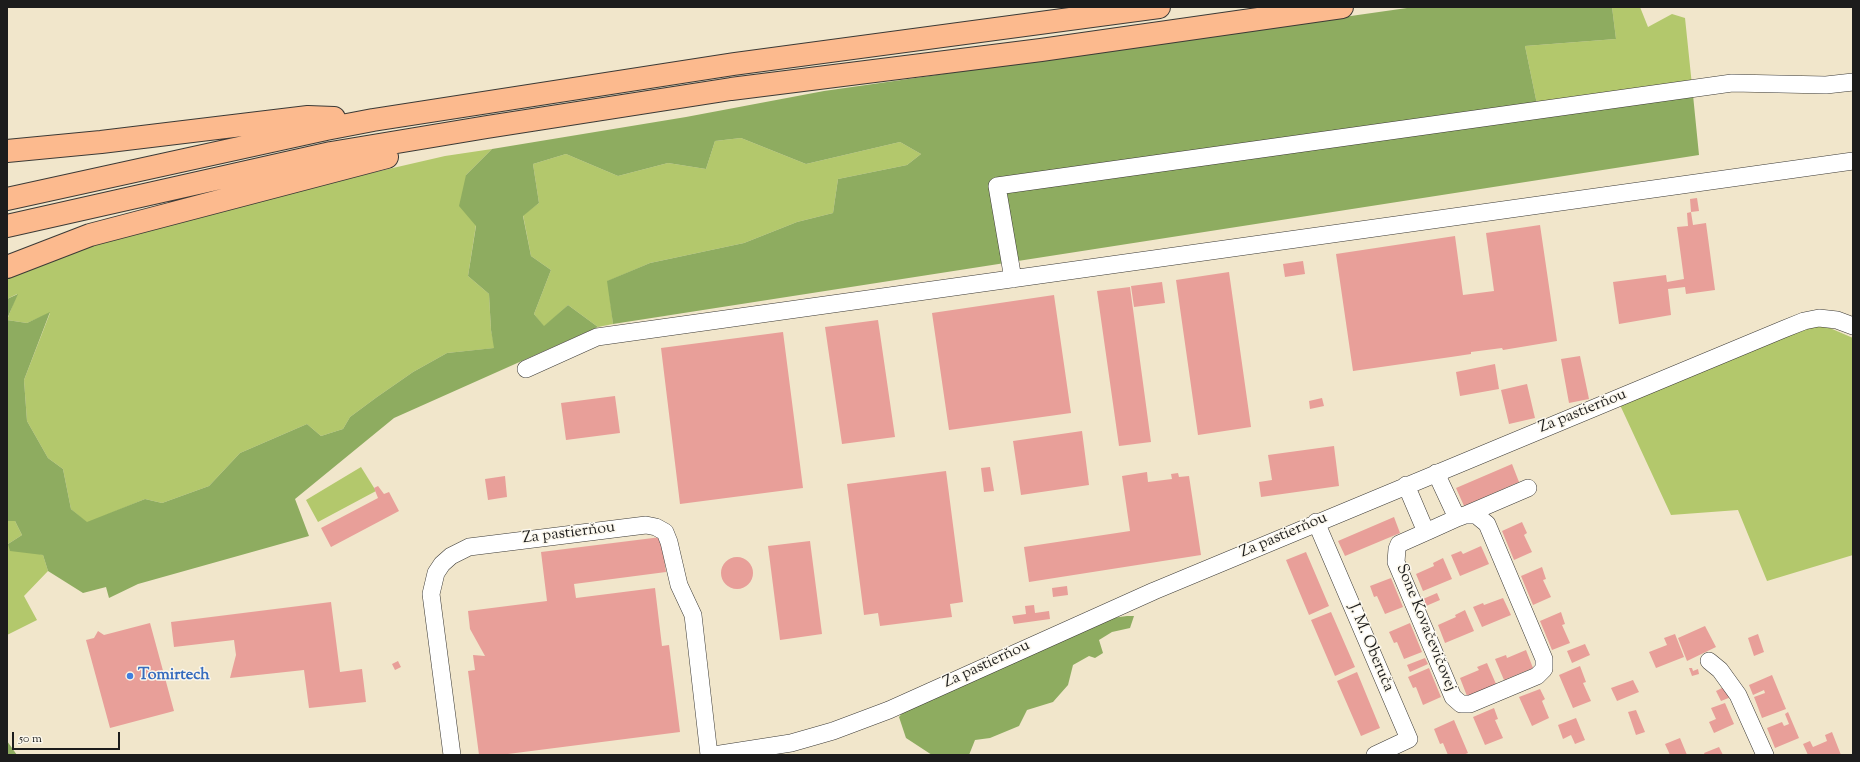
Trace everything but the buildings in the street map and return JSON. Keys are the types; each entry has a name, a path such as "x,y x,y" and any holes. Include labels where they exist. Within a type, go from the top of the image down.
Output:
{"highway":[{"path":"7,199 373,120 584,86 734,64 1159,7"},
{"path":"7,226 331,153 536,119 731,89 1041,50 1342,7"},
{"path":"7,151 101,142 308,117 373,120"},
{"path":"7,268 90,235 194,206 536,119"}],"street":[{"path":"1013,279 997,186 1732,83 1826,85 1853,82"},
{"path":"526,369 597,337 1853,161"},
{"name":"Za pastierňou","path":"714,755 791,743 862,721 1154,591 1316,522 1804,321 1827,318 1853,326"},
{"path":"1436,472 1461,517"},
{"path":"1406,485 1426,532"},
{"name":"Sone Kovačevičovej","path":"1461,517 1476,515 1487,524 1544,659 1544,669 1537,676 1470,704 1461,704 1453,697 1396,562 1396,549 1399,544 1426,532 1528,488"},
{"name":"J. M. Oberuča","path":"1316,522 1409,740 1374,755"},
{"name":"Za pastierňou","path":"452,755 431,594 436,573 442,564 451,556 469,546 646,525 656,527 665,532 669,542 679,585 693,615 709,755"},
{"path":"1709,661 1720,670 1738,695 1765,755"}],"green space":[{"path":"1414,7 1612,7 1616,39 1525,46 1539,114 1693,95 1699,155 613,324 607,281 650,263 744,243 797,222 833,213 838,179 907,165 921,154 900,142 806,164 741,138 715,141 706,169 668,163 618,176 566,154 533,164 539,203 523,216 531,256 551,270 534,314 544,326 568,305 598,327 394,418 295,499 309,536 138,584 109,598 106,587 83,593 48,571 43,555 10,551 8,544 22,535 15,521 7,521 7,320 27,323 50,312 24,380 27,421 48,458 63,469 71,509 87,522 145,499 162,503 209,486 240,453 307,424 321,436 343,429 350,417 377,397 413,372 447,353 494,348 491,330 489,294 468,276 476,226 459,206 466,175 492,149 686,117 824,91"},
{"path":"1612,7 1640,7 1648,27 1672,14 1685,18 1693,95 1539,114 1525,46 1616,39"},
{"path":"741,138 806,164 900,142 921,154 907,165 838,179 833,213 797,222 744,243 650,263 608,281 613,324 598,327 568,305 544,327 534,314 551,270 531,256 523,215 539,203 533,164 566,154 618,176 668,163 706,169 715,141"},
{"path":"492,149 466,175 476,225 468,276 489,294 491,330 495,348 447,353 413,372 377,397 350,417 343,429 321,436 307,424 240,453 209,486 162,503 145,499 87,523 71,509 63,469 48,458 27,421 24,380 50,313 27,323 7,320 17,294 7,299 7,274 83,246 254,200 445,156"},
{"path":"18,294 7,319 7,299"},
{"path":"1823,325 1853,338 1853,555 1767,581 1738,510 1671,515 1620,405 1797,329"},
{"path":"361,467 376,491 318,522 306,500"},
{"path":"7,521 15,521 22,535 8,544 43,555 48,571 24,596 37,620 7,635"},
{"path":"1134,616 1130,628 1112,632 1099,640 1103,653 1095,658 1089,656 1073,665 1068,685 1053,702 1027,710 1019,726 990,738 975,740 969,755 932,755 906,738 899,717 904,711 1105,619"},
{"path":"7,741 17,755 7,755"}],"place":[{"name":"Tomirtech","path":"130,676"}]}
